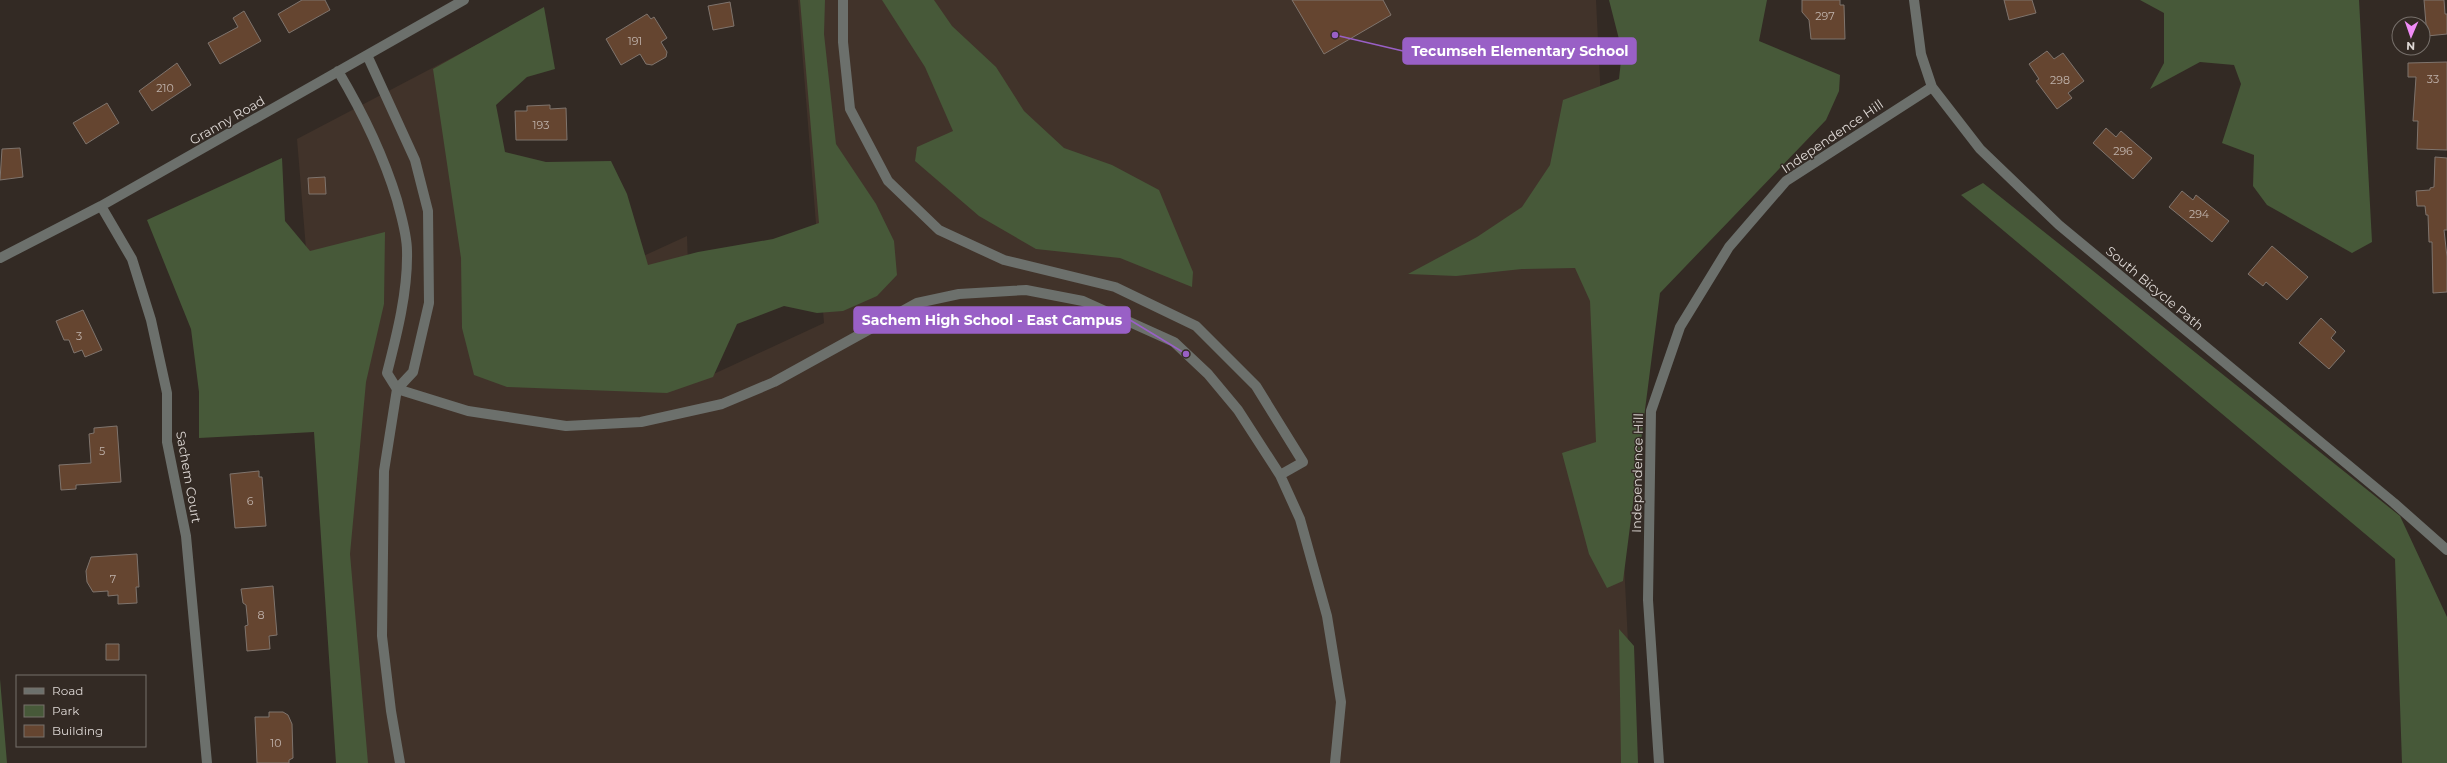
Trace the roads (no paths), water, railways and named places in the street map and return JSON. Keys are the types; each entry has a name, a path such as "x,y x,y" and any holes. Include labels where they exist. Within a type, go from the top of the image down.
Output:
{"street":[{"name":"Granny Road","path":"0,258 101,206 464,0"},
{"path":"843,0 843,42 850,109 888,181 939,230 1004,260 1115,287 1196,326 1256,386 1303,462 1280,475"},
{"name":"South Bicycle Path","path":"1914,0 1921,54 1932,87 1980,149 2032,201 2394,503 2447,550"},
{"path":"368,55 415,160 428,211 429,303 413,372 397,389 384,471 382,636 391,711 400,763"},
{"path":"338,71 361,111 386,163 401,215 407,250 400,324 387,373 397,389 468,411 566,426 641,422 722,404 774,382 916,303 959,294 1026,290 1084,301 1174,342 1208,374 1238,410 1280,475 1300,519 1326,616 1341,702 1335,763"},
{"name":"Independence Hill","path":"1660,763 1648,600 1651,411 1680,327 1729,247 1786,181 1932,87"},
{"name":"Sachem Court","path":"101,206 132,259 151,320 167,393 167,442 186,536 207,763"}],"place":[{"name":"Tecumseh Elementary School","path":"1335,35"},
{"name":"Sachem High School - East Campus","path":"1186,354"}]}
